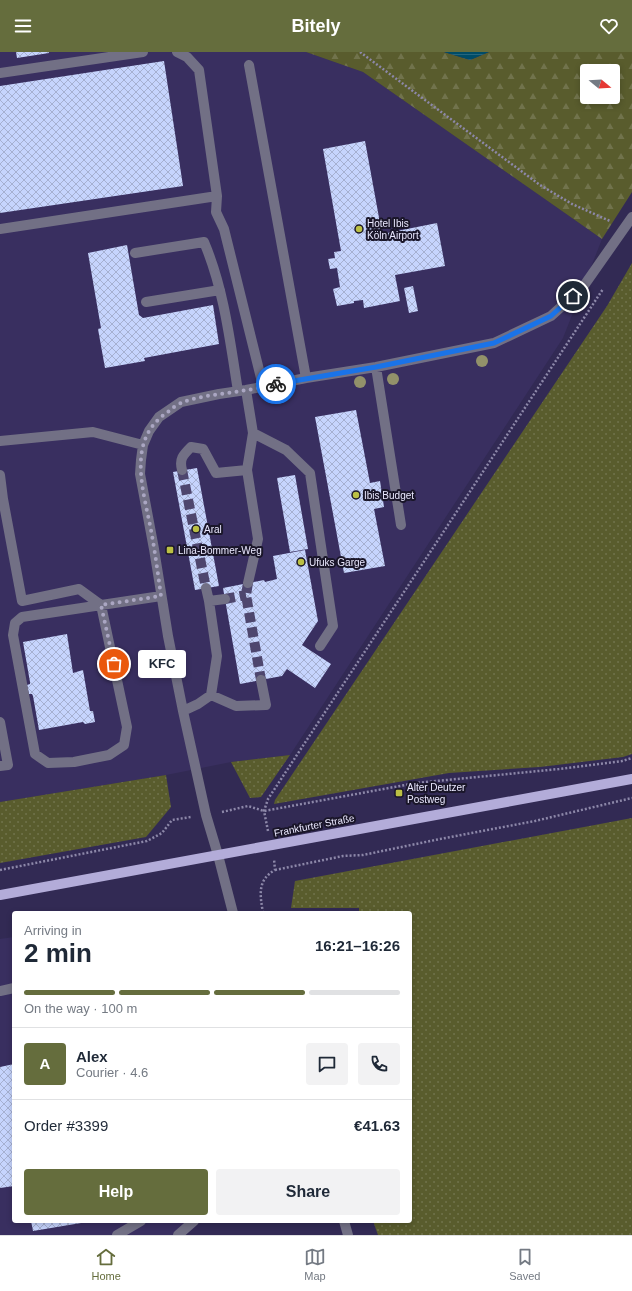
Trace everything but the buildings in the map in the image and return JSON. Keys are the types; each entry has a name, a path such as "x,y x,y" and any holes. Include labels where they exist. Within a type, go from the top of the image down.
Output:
{"main road":[{"name":"Frankfurter Straße","path":"0,895 632,779"}],"street":[{"path":"0,73 143,52"},
{"path":"177,52 187,57 199,70 217,196 216,212 224,229 263,386"},
{"path":"249,65 306,378"},
{"path":"0,229 217,196"},
{"path":"232,911 206,815 182,711 161,596 140,474 140,460 143,445 149,431 159,417 182,402 306,378 376,367 494,343 551,316 584,287 632,218"},
{"path":"135,253 204,242 210,256 224,303 242,391 253,433 247,470 258,539 248,583"},
{"path":"146,302 220,290"},
{"path":"376,367 401,525"},
{"path":"0,441 93,432 143,445"},
{"path":"253,433 286,450 310,473 332,626 320,646"},
{"path":"182,470 180,465 182,456 191,447 203,449 216,473 247,470"},
{"path":"0,476 22,601 80,589 101,605 127,727 124,745 109,755 74,762 48,763 36,754 13,635 15,623 22,617 101,605 161,596"},
{"path":"182,711 198,704 211,695 217,656 206,588"},
{"path":"208,601 225,599"},
{"path":"211,695 236,706 266,705 261,680"},
{"path":"0,722 8,765 0,766"},
{"path":"0,991 12,988"},
{"path":"118,1235 138,1223"},
{"path":"178,1235 192,1223"},
{"path":"345,1223 348,1235"}],"path":[{"path":"360,52 540,185 572,204 625,228"},
{"path":"264,811 268,799 606,284"},
{"path":"0,870 146,841 162,833 172,820 206,815 248,806 264,811 416,783 559,769 622,761 632,758"},
{"path":"275,870 343,856 363,855 535,821 632,798"}],"shaded area":[{"path":"0,52 306,52 363,72 602,239 563,338 290,755 231,762 166,775 0,802"},
{"path":"12,937 12,1223 189,1223 182,1235 0,1235 0,939"}],"green space":[{"path":"306,52 444,52 470,60 489,52 632,52 632,192 602,239 363,72"},
{"path":"632,263 632,754 623,757 540,767 449,773 274,804 275,800 607,306"},
{"path":"290,755 261,797 250,798 231,762"},
{"path":"166,775 171,807 146,837 0,863 0,802"},
{"path":"632,818 632,1235 378,1235 374,1223 412,1223 412,911 359,911 359,908 291,908 295,881"}],"water":[{"path":"444,52 489,52 470,60"}],"tunnel":[{"path":"182,470 206,588"},
{"path":"248,583 246,595 261,680"},
{"path":"225,599 246,595"}],"way so far":[{"path":"114,664 101,605 161,596 140,474 140,460 143,445 149,431 159,417 182,402 276,384"}],"place":[{"name":"Hotel Ibis Köln Airport","path":"359,229"},
{"name":"Ibis Budget","path":"356,495"},
{"name":"Aral","path":"196,529"},
{"name":"Lina-Bommer-Weg","path":"170,550"},
{"name":"Ufuks Garge","path":"301,562"},
{"name":"KFC","path":"114,664"},
{"name":"Alter Deutzer Postweg","path":"399,793"}],"route":[{"path":"276,384 376,367 494,343 531,327 551,316 573,296"}]}
